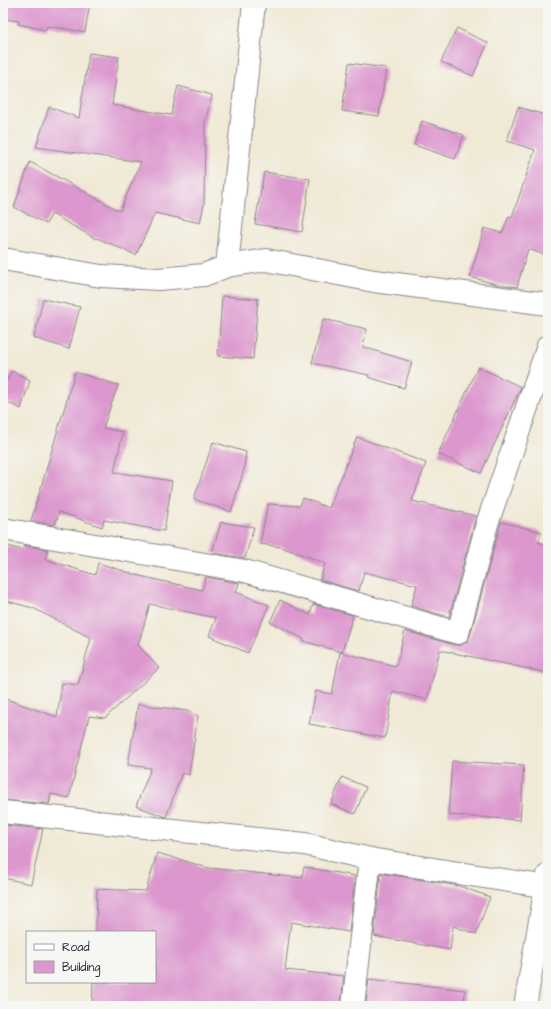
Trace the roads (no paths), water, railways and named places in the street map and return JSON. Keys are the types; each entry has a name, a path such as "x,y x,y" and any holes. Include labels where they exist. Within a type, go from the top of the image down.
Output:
{"street":[{"path":"227,266 254,3"},
{"path":"3,259 101,276 159,279 204,275 227,266 266,260 374,281 548,304"},
{"path":"3,529 245,571 458,633 487,524 548,346"},
{"path":"3,812 304,844 370,859 547,883 525,1006"},
{"path":"353,1006 370,859"}]}
